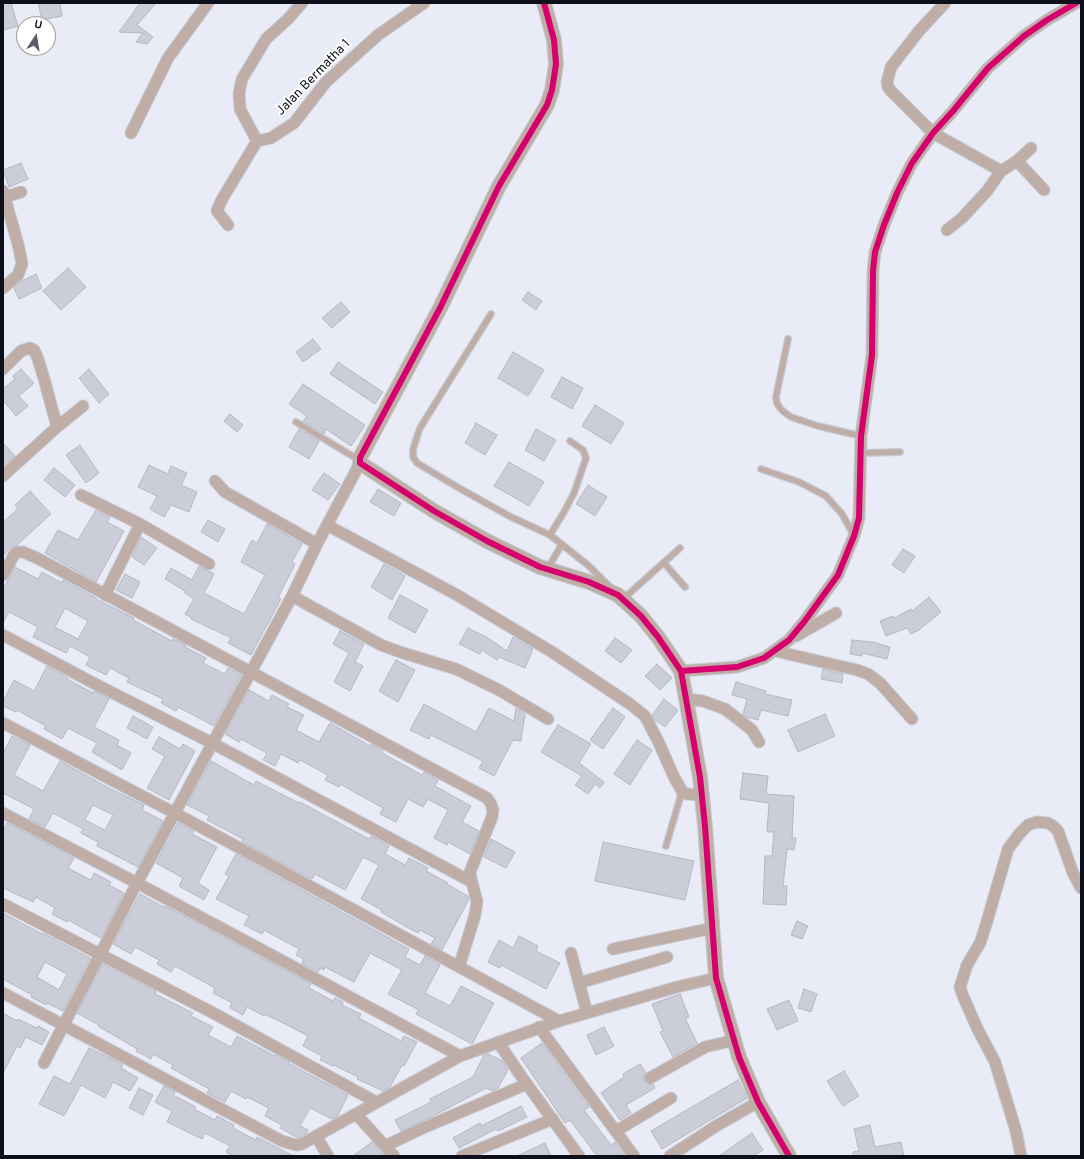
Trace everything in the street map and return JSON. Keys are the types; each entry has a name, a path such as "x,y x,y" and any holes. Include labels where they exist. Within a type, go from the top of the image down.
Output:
{"street":[{"path":"131,133 168,58 208,3"},
{"path":"228,225 217,211 221,201 257,140 240,109 239,93 242,79 266,39 288,19 302,3"},
{"name":"Jalan Bermatha 1","path":"257,140 271,138 294,122 326,82 378,34 424,3"},
{"path":"44,1062 137,883 292,596 317,544 440,308 499,186 547,105 552,90 556,64 554,40 544,3"},
{"path":"945,3 919,31 891,67 887,82 891,91 933,133 1001,171"},
{"path":"789,640 838,575 854,536 859,518 861,436 872,355 872,286 875,252 897,193 912,163 933,133 988,68 1009,49 1047,20 1076,3"},
{"path":"947,230 962,218 987,191 1001,171 1016,161 1030,148"},
{"path":"1016,161 1044,190"},
{"path":"3,288 18,275 22,264 4,194 21,192"},
{"path":"3,369 21,351 26,348 34,350 45,382 57,427"},
{"path":"3,476 57,427 83,406"},
{"path":"360,462 434,511 481,538 520,558 547,569 588,582 620,597 641,616 681,671 702,795 716,978 739,1057 758,1102 789,1156"},
{"path":"215,481 225,492 317,544"},
{"path":"81,495 140,524 209,564"},
{"path":"105,595 140,524"},
{"path":"327,525 457,595 552,652 630,704 645,716 682,791 686,794 702,795"},
{"path":"3,575 15,553 23,552 37,558 487,798 493,810 492,817 470,872 470,879 477,901 475,916 459,967"},
{"path":"292,596 381,644 403,653 456,669 499,690 548,719"},
{"path":"681,671 737,667 764,658 789,640 836,613"},
{"path":"3,635 99,686 212,743 472,882"},
{"path":"775,651 868,674 880,683 912,719"},
{"path":"686,700 703,701 725,709 752,730 758,742"},
{"path":"3,724 175,813 559,1021"},
{"path":"3,813 460,1056"},
{"path":"1021,1156 1016,1131 995,1062 962,996 960,987 967,965 980,943 1008,849 1028,825 1037,822 1048,823 1054,826 1058,831 1073,873 1081,888"},
{"path":"3,904 217,1015 376,1102"},
{"path":"613,949 712,928"},
{"path":"571,953 587,1013"},
{"path":"579,983 667,957"},
{"path":"3,993 64,1024 282,1141 296,1145 302,1144 460,1056 539,1027 677,986 716,978"},
{"path":"539,1027 634,1156"},
{"path":"650,1078 705,1047 735,1040"},
{"path":"498,1042 553,1118 576,1155"},
{"path":"385,1146 423,1128 527,1084"},
{"path":"616,1131 671,1098"},
{"path":"670,1156 716,1126 758,1102"},
{"path":"356,1114 394,1156"},
{"path":"462,1156 553,1118"},
{"path":"316,1136 328,1156"}],"lane":[{"path":"491,314 420,428 413,457 417,463 510,516 550,535 589,566 620,597 664,563 680,548"},
{"path":"788,339 776,403 791,417 818,426 861,436"},
{"path":"296,422 360,462"},
{"path":"550,535 574,493 586,458 584,450 570,441"},
{"path":"861,453 900,452"},
{"path":"761,469 799,482 826,496 842,514 854,536"},
{"path":"547,569 562,544"},
{"path":"664,563 684,587"},
{"path":"666,846 682,791"}],"building":[{"path":"3,3 11,3 16,19 16,27 3,30"},
{"path":"38,3 60,3 62,16 41,16"},
{"path":"140,3 156,3 137,25 153,37 147,44 136,42 143,33 119,32"},
{"path":"21,163 28,179 9,187 3,170"},
{"path":"68,268 86,287 61,310 43,291"},
{"path":"36,274 42,288 19,299 14,288 22,281"},
{"path":"528,292 542,301 536,310 522,300"},
{"path":"341,302 350,312 332,328 322,318"},
{"path":"313,339 321,349 303,362 296,352"},
{"path":"513,352 544,370 528,396 498,378"},
{"path":"338,362 383,392 375,404 330,374"},
{"path":"21,369 34,383 19,396 28,406 16,416 3,400 3,389 15,379 13,376"},
{"path":"89,369 109,394 99,403 79,378"},
{"path":"562,377 583,388 572,409 551,397"},
{"path":"303,384 365,425 351,446 326,429 324,434 303,421 307,416 289,404"},
{"path":"595,405 624,423 611,444 582,426"},
{"path":"230,414 243,425 237,432 224,421"},
{"path":"476,423 497,435 485,455 465,443"},
{"path":"299,429 319,441 309,459 289,447"},
{"path":"536,429 556,440 544,461 525,450"},
{"path":"3,443 15,456 3,467"},
{"path":"80,445 99,473 86,483 66,455"},
{"path":"509,462 544,482 529,506 494,486"},
{"path":"149,465 168,474 171,466 187,473 181,485 197,492 189,512 171,505 164,517 150,509 157,496 138,487"},
{"path":"54,468 75,485 65,497 44,480"},
{"path":"324,473 340,484 328,500 312,490"},
{"path":"588,485 607,497 595,516 576,504"},
{"path":"378,489 401,503 394,516 370,502"},
{"path":"30,491 51,514 16,546 10,548 3,556 3,522 18,509 15,505"},
{"path":"96,510 110,517 107,522 124,531 96,582 45,553 58,530 78,540"},
{"path":"208,520 225,529 218,542 201,532"},
{"path":"267,524 302,544 292,562 295,564 278,598 281,599 251,655 228,643 231,638 191,619 192,618 185,614 194,599 184,592 185,591 165,579 171,568 192,580 199,566 214,574 204,593 244,614 265,575 241,562 252,540 257,543"},
{"path":"141,537 157,548 144,565 132,557"},
{"path":"903,549 915,556 904,573 892,565"},
{"path":"384,564 405,576 392,600 371,587"},
{"path":"15,567 38,579 42,572 62,583 63,580 134,618 133,620 172,641 173,639 186,645 185,647 206,658 203,663 225,674 228,668 241,675 214,726 178,707 176,711 161,703 163,699 127,682 129,678 110,668 106,675 86,665 90,657 70,646 66,653 33,637 38,627 9,612 3,623 3,589","holes":["65,608 88,621 78,639 55,627"]},
{"path":"125,574 140,582 132,598 116,590"},
{"path":"400,595 428,610 415,633 388,618"},
{"path":"929,597 941,612 919,630 911,634 907,628 886,636 880,621 893,616 894,618 911,609 912,611"},
{"path":"468,628 488,638 507,651 513,637 533,649 525,668 499,657 497,660 482,650 480,654 459,644"},
{"path":"340,631 364,644 355,662 363,666 350,691 334,682 349,653 333,644"},
{"path":"615,638 632,650 621,663 605,651"},
{"path":"852,640 873,642 890,647 887,659 862,653 862,656 850,654"},
{"path":"396,660 415,670 398,702 379,691"},
{"path":"657,664 672,678 660,690 645,676"},
{"path":"47,666 93,693 94,691 109,699 94,727 119,740 117,745 131,753 122,770 92,752 97,743 68,728 62,739 44,729 46,726 17,710 16,712 3,706 3,702 14,680 34,691"},
{"path":"823,669 843,674 842,683 821,679"},
{"path":"736,682 766,691 765,694 792,700 788,716 761,710 758,720 747,717 743,714 747,699 732,695"},
{"path":"249,690 269,701 272,695 289,704 287,707 304,715 296,730 319,742 330,723 370,746 371,744 383,750 382,753 422,775 424,772 438,780 435,786 471,806 462,822 479,831 470,854 448,842 447,845 434,838 448,810 428,799 423,807 408,799 396,822 380,814 383,808 340,784 339,787 325,780 328,775 300,760 298,763 281,754 275,766 263,760 267,753 241,739 239,742 225,734"},
{"path":"664,699 678,710 665,727 655,720 652,715"},
{"path":"424,704 476,732 489,708 514,721 516,708 525,714 521,741 513,740 494,776 479,768 483,761 431,735 429,739 410,730"},
{"path":"613,708 625,717 603,749 590,740"},
{"path":"825,714 835,736 798,752 788,730"},
{"path":"133,716 153,727 147,739 127,728"},
{"path":"558,725 591,744 579,763 604,782 600,788 595,784 588,794 575,785 582,776 541,752"},
{"path":"12,736 30,745 14,775 43,791 60,761 107,787 144,805 142,810 163,821 138,867 97,846 98,842 81,833 83,829 53,813 45,827 29,819 34,809 3,793 3,753","holes":["93,805 113,815 105,830 85,820"]},
{"path":"159,737 180,749 183,744 195,751 169,800 147,788 165,756 152,749"},
{"path":"637,740 652,750 630,785 614,774"},
{"path":"211,761 254,785 256,781 299,803 300,802 369,839 371,836 389,846 385,854 405,865 409,858 428,868 426,871 468,896 469,899 442,950 431,944 435,938 420,930 418,933 381,912 382,910 361,899 379,865 363,857 345,890 315,874 312,879 242,842 243,839 207,820 209,816 187,805"},
{"path":"743,773 768,776 766,794 794,796 792,838 796,838 794,850 787,849 783,886 787,886 786,905 763,904 765,856 772,856 774,832 767,832 769,803 740,799"},
{"path":"7,823 74,858 68,868 91,880 94,873 111,882 109,885 124,893 101,938 68,920 67,922 52,914 55,908 36,897 33,902 3,888 3,831"},
{"path":"178,823 194,831 192,834 217,847 198,883 209,890 204,900 179,886 183,878 156,863"},
{"path":"491,839 515,852 506,868 484,857"},
{"path":"603,842 694,861 685,900 595,881"},
{"path":"236,854 409,949 405,957 420,965 425,956 440,965 425,993 450,1006 461,986 494,1003 472,1044 416,1014 419,1010 388,994 402,970 370,953 354,982 325,967 324,970 320,968 318,972 302,963 304,959 296,955 299,949 264,930 262,934 244,925 249,916 216,899 229,876 225,874"},
{"path":"140,894 311,984 309,988 333,1001 335,998 343,1002 342,1005 361,1014 359,1018 401,1041 404,1036 417,1042 404,1066 402,1065 390,1087 383,1091 357,1079 358,1077 334,1065 333,1066 320,1060 322,1056 303,1046 308,1036 247,1007 243,1015 230,1008 232,1003 213,993 215,988 175,966 171,972 157,964 159,960 135,947 131,954 113,944"},
{"path":"3,913 90,958 63,1011 47,1003 46,1005 31,997 32,995 3,979","holes":["45,962 67,974 59,990 37,977"]},
{"path":"797,921 808,926 802,939 791,935"},
{"path":"519,936 538,946 536,951 560,963 546,989 501,965 500,968 488,962 499,940 513,948"},
{"path":"103,964 156,991 155,994 193,1013 191,1016 213,1027 208,1035 231,1047 237,1036 275,1056 276,1055 348,1095 337,1117 332,1119 310,1108 300,1126 308,1130 306,1134 298,1138 280,1128 282,1125 265,1116 269,1108 231,1091 225,1102 207,1093 209,1089 171,1068 173,1065 153,1054 151,1059 136,1051 137,1049 77,1013"},
{"path":"804,989 817,994 811,1012 798,1008"},
{"path":"680,994 689,1017 685,1018 697,1043 673,1057 660,1032 663,1031 652,1004"},
{"path":"789,1000 798,1021 777,1030 767,1009"},
{"path":"3,1013 17,1021 18,1019 37,1028 38,1026 49,1032 42,1045 26,1037 20,1048 17,1046 3,1073"},
{"path":"604,1027 614,1046 596,1055 587,1035"},
{"path":"542,1043 589,1107 584,1110 611,1145 615,1142 625,1156 597,1156 570,1120 565,1123 521,1058"},
{"path":"89,1048 123,1064 121,1068 138,1078 130,1091 113,1082 105,1098 81,1085 64,1116 39,1104 54,1076 70,1084"},
{"path":"488,1054 503,1061 508,1070 498,1088 492,1091 486,1088 401,1131 395,1120 431,1102 430,1099 473,1077 484,1055"},
{"path":"640,1064 646,1073 643,1078 644,1082 647,1084 653,1084 655,1088 626,1105 631,1113 620,1120 601,1093 624,1077 623,1074"},
{"path":"844,1071 859,1096 843,1106 827,1081"},
{"path":"738,1080 747,1098 662,1149 651,1131"},
{"path":"164,1086 175,1092 173,1095 196,1107 194,1109 215,1120 217,1116 234,1125 233,1128 256,1140 257,1137 294,1156 233,1156 226,1152 230,1146 205,1133 202,1139 167,1122 172,1111 155,1102"},
{"path":"139,1088 153,1095 143,1115 129,1108"},
{"path":"521,1106 527,1117 498,1131 496,1129 459,1148 453,1138 480,1123 481,1126"},
{"path":"870,1125 875,1147 901,1142 904,1156 853,1156 853,1152 859,1151 854,1129"},
{"path":"752,1133 763,1150 753,1156 719,1156"},
{"path":"372,1142 385,1156 353,1156"},
{"path":"545,1143 551,1156 517,1156"}],"cycle path":[{"path":"544,3 554,40 556,64 552,90 547,105 499,186 440,308 362,454 360,463 434,511 487,541 540,567 589,582 618,595 641,616 658,637 681,671 700,777 716,978 739,1057 758,1102 789,1156"},
{"path":"681,671 737,667 764,658 789,640 838,575 854,536 859,518 861,436 872,355 873,271 875,252 897,193 912,163 933,133 988,68 1024,36 1076,3"}]}
